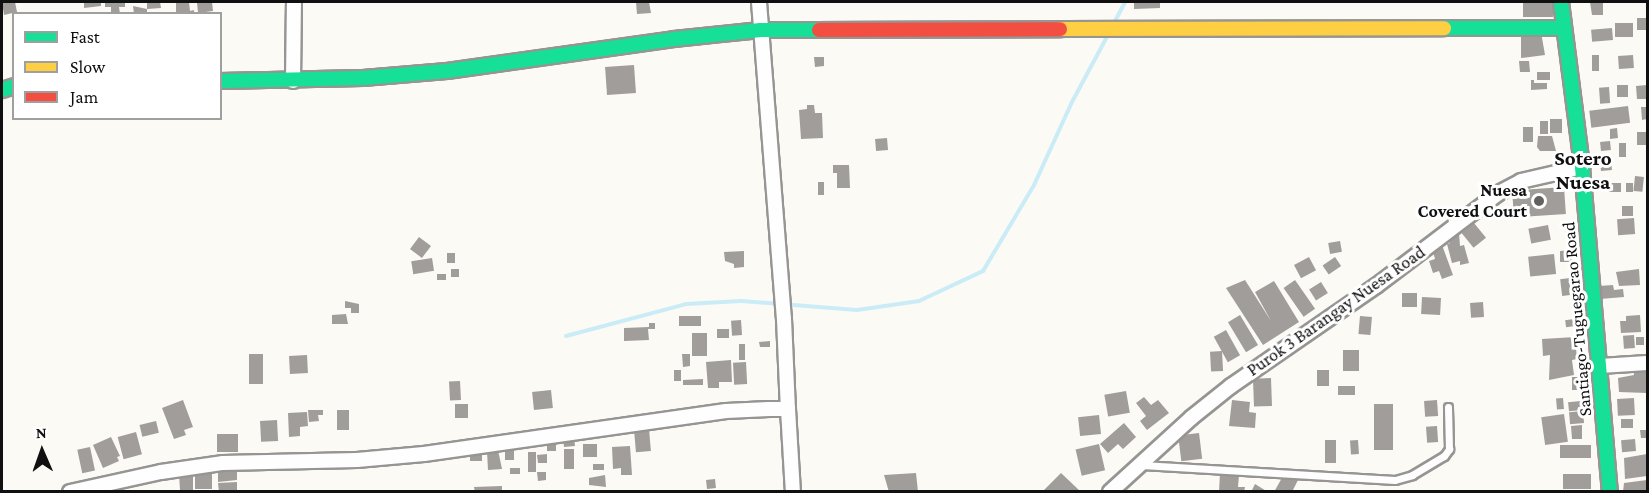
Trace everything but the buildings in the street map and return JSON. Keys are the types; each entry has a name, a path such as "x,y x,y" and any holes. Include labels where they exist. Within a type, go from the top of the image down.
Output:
{"main road":[{"name":"Santiago-Tuguegarao Road","path":"1561,2 1582,167 1610,492"},
{"path":"222,81 293,81 447,71 674,39 761,30 1564,28"}],"street":[{"path":"293,81 294,2"},
{"path":"759,2 784,319 793,492"},
{"name":"Purok 3 Barangay Nuesa Road","path":"1110,492 1139,464 1231,386 1376,286 1497,194 1521,181 1582,167"},
{"path":"1599,366 1647,363"},
{"path":"70,492 161,472 223,463 379,458 726,411 788,409"}],"lane":[{"path":"1139,464 1395,480 1412,475 1444,456 1449,449 1448,408"}],"waterway":[{"path":"1114,23 1125,2"},
{"path":"566,336 686,304 741,301 857,310 919,301 983,271 1034,185 1072,102 1108,35"}],"traffic: fast":[{"path":"1561,2 1582,167 1610,492"},
{"path":"1444,28 1564,28"},
{"path":"222,81 363,78 447,71 674,39 761,30 819,30"},
{"path":"2,90 12,87"}],"traffic: slow":[{"path":"1060,29 1444,28"}],"traffic: jam":[{"path":"819,30 1060,29"}],"place":[{"name":"Nuesa Covered Court","path":"1539,201"}],"district":[{"name":"Sotero Nuesa","path":"1583,170"}]}
